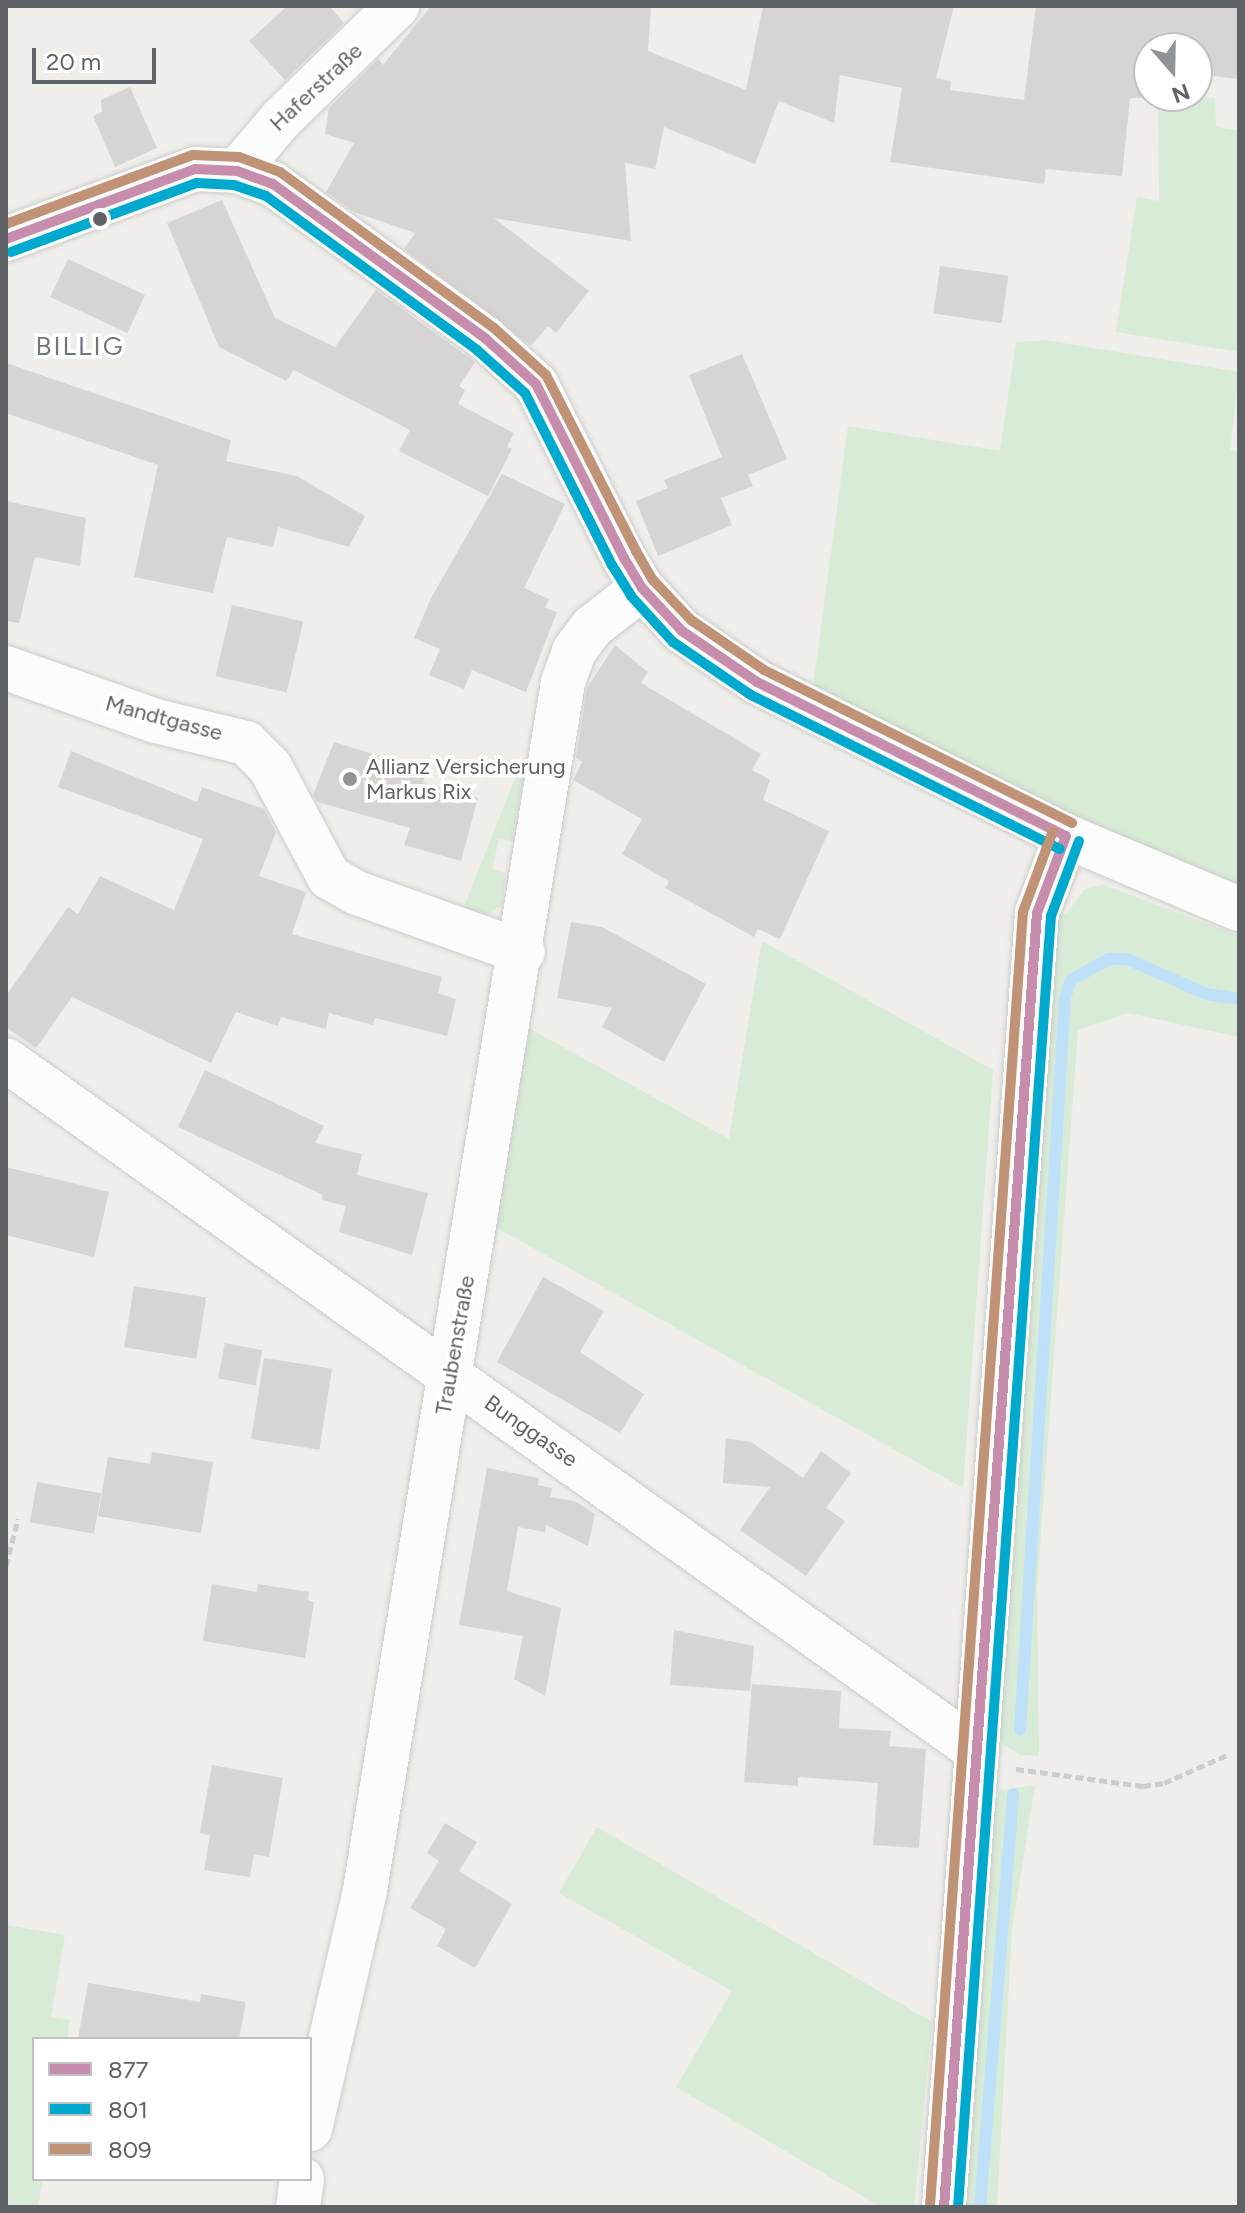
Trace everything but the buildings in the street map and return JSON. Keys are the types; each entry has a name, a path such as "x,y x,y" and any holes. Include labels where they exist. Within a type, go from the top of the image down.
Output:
{"street":[{"name":"Haferstraße","path":"237,171 282,118 397,6"},
{"path":"6,239 195,169 237,171 301,201 522,369 557,417 642,588 682,631 757,682 939,777 1066,836 1239,909"},
{"name":"Traubenstraße","path":"312,2120 365,1890 523,952 568,664 592,627 642,588"},
{"name":"Mandtgasse","path":"6,668 156,721 246,743 270,767 329,877 357,893 523,952"},
{"path":"944,2207 1037,913 1066,836"},
{"name":"Bunggasse","path":"6,1060 451,1374 976,1757"},
{"path":"298,2207 302,2181"}],"path":[{"path":"6,1566 18,1519"},
{"path":"976,1757 1143,1786 1164,1783 1227,1755"}],"green space":[{"path":"1215,98 1216,127 1239,130 1239,352 1116,332 1137,197 1159,201 1158,112 1213,112"},
{"path":"1045,340 1239,372 1230,450 1239,452 1239,886 1145,852 812,694 848,426 1000,451 1016,342"},
{"path":"525,772 512,841 499,839 492,869 506,873 502,905 486,915 460,917 517,773"},
{"path":"1104,885 1239,936 1239,1037 1128,1013 1078,1030 1037,1587 1039,1756 1020,1755 1002,1744 998,1722 1056,913 1066,914 1085,889"},
{"path":"762,941 993,1070 963,1488 490,1224 523,1025 729,1139"},
{"path":"1035,1785 1012,1929 997,2207 963,2207 995,1804 1000,1790"},
{"path":"597,1827 932,2022 914,2207 881,2207 676,2087 732,1991 559,1893"},
{"path":"6,1925 65,1935 51,2017 70,2020 67,2037 32,2037 32,2181 43,2181 38,2207 6,2207"}],"waterway":[{"path":"1020,1730 1065,998 1071,980 1109,959 1127,959 1206,994 1239,999"},
{"path":"980,2207 1013,1794"}],"transit line":[{"name":"809","path":"6,224 193,155 239,157 280,172 494,328 546,375 653,580 691,620 764,670 1072,823"},
{"name":"877","path":"6,239 195,169 237,171 273,184 486,339 536,384 624,558 642,588 682,631 757,682 1066,836"},
{"name":"801","path":"11,252 197,183 234,185 266,196 477,350 525,393 612,565 631,596 673,642 751,695 1060,849"},
{"name":"809","path":"930,2206 1023,912 1053,831"},
{"name":"877","path":"944,2207 1037,913 1066,836"},
{"name":"801","path":"958,2207 1051,916 1079,841"}],"place":[{"name":"Allianz Versicherung Markus Rix","path":"350,779"}],"district":[{"name":"BILLIG","path":"80,347"}]}
